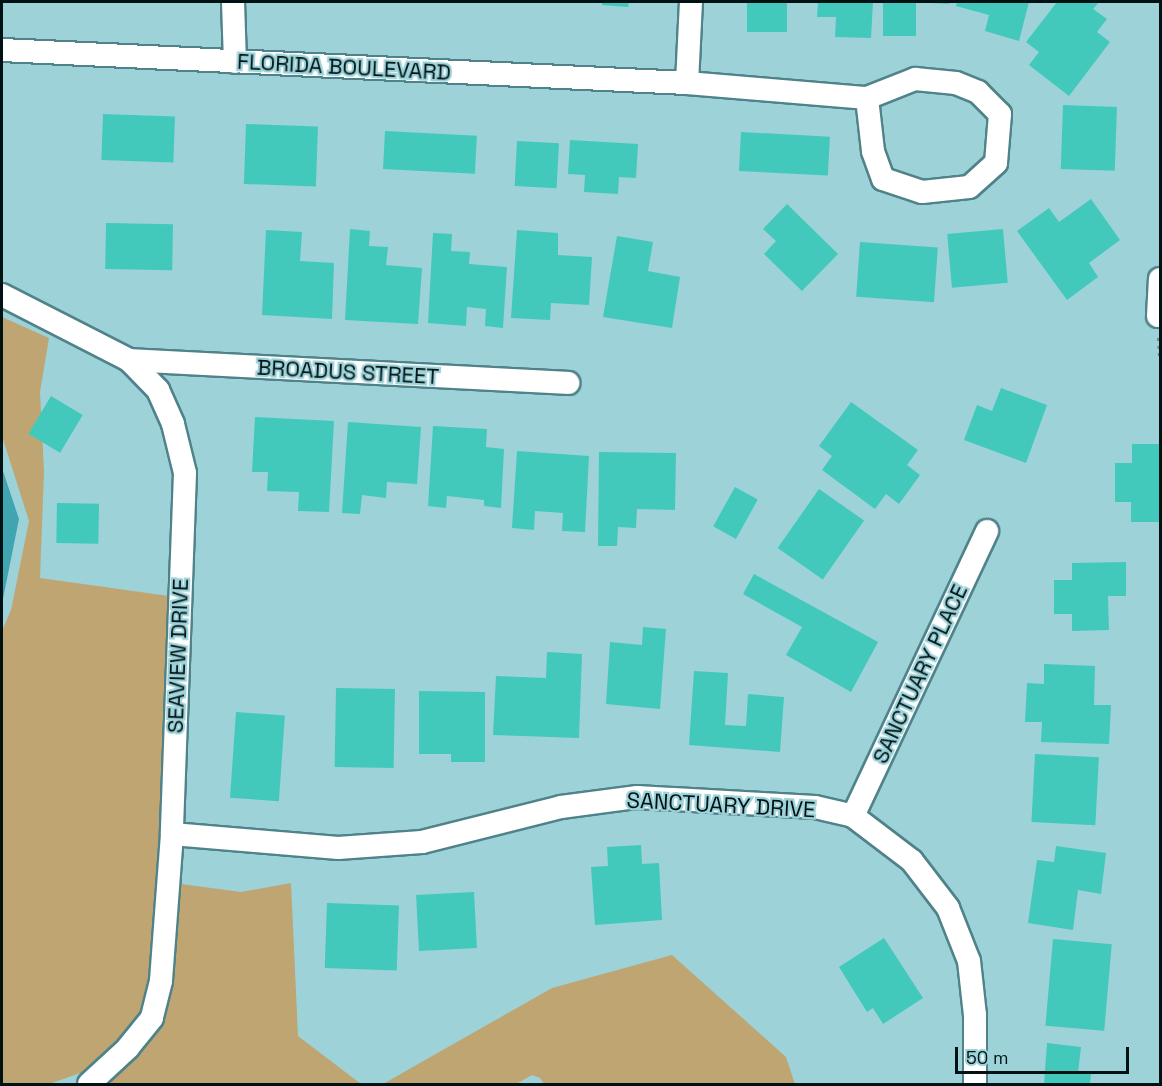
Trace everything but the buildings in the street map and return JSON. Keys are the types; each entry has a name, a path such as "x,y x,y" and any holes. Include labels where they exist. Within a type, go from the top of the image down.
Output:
{"street":[{"path":"233,2 235,62"},
{"path":"687,83 691,2"},
{"name":"FLORIDA BOULEVARD","path":"2,50 687,83 867,98"},
{"path":"915,79 956,82 978,92 1000,114 996,163 969,187 922,192 884,179 873,151 867,98 915,79"},
{"path":"1158,316 1161,279"},
{"name":"SEAVIEW DRIVE","path":"2,295 129,360 158,390 173,424 185,473 172,834 162,981 152,1018 128,1048 88,1084"},
{"name":"BROADUS STREET","path":"129,360 568,383"},
{"name":"SANCTUARY PLACE","path":"853,816 987,531"},
{"name":"SANCTUARY DRIVE","path":"172,834 338,848 422,842 561,807 637,797 815,807 853,816 912,861 948,908 969,961 975,1015 975,1084"}],"shaded area":[{"path":"2,317 49,338 40,392 44,472 40,578 169,596 160,833 150,978 141,1012 120,1039 83,1072 49,1084 2,1084 2,631 11,610 29,521 2,436"},
{"path":"291,883 298,1036 361,1084 107,1084 136,1059 163,1022 173,984 181,884 241,892"},
{"path":"672,955 786,1057 795,1084 544,1084 540,1078 532,1075 516,1084 383,1084 552,988"}],"water":[{"path":"2,468 19,519 2,604"}]}
